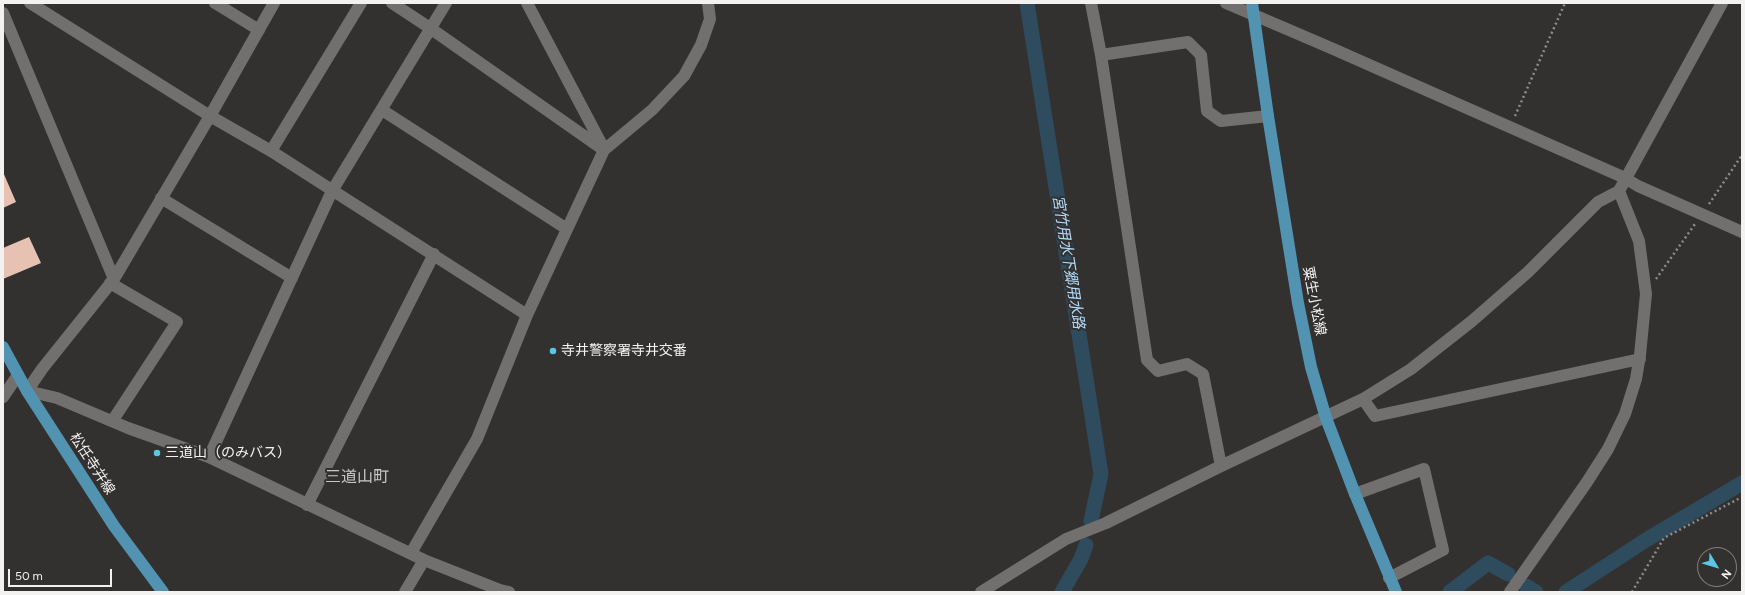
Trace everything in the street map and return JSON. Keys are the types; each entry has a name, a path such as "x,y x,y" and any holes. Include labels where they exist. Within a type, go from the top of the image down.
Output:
{"main road":[{"name":"粟生小松線","path":"1252,9 1298,303 1311,366 1326,418 1355,494 1396,592"},
{"name":"松任寺井線","path":"3,347 27,391 114,526 163,592"}],"street":[{"path":"216,3 259,30"},
{"path":"274,3 210,116 112,281 42,369 27,391 57,398 113,420 128,428 209,457 424,560 502,591"},
{"path":"271,151 361,3"},
{"path":"392,3 604,150"},
{"path":"209,457 332,191 446,3"},
{"path":"411,553 477,440 527,315 604,150 652,110 684,76 701,45 710,19 708,3"},
{"path":"1091,3 1101,55 1147,360 1158,371 1187,364 1203,374 1221,466"},
{"path":"1226,3 1252,9 1510,128 1625,178 1638,186 1742,232"},
{"path":"981,592 1066,539 1106,523 1221,466 1326,418 1363,399 1411,368 1472,321 1528,272 1598,202 1619,191 1722,3"},
{"path":"38,5 210,116 271,151 332,191 434,254 527,315"},
{"path":"529,7 604,150"},
{"path":"3,13 112,281 177,322 113,420"},
{"path":"1101,55 1188,42 1201,55 1207,111 1221,121 1268,116"},
{"path":"382,110 567,229"},
{"path":"1510,592 1587,482 1608,449 1625,414 1636,379 1640,359 1646,294 1639,241 1619,191"},
{"path":"161,198 292,278"},
{"path":"307,505 434,254"},
{"path":"1363,399 1376,416 1640,359"},
{"path":"3,397 18,375"},
{"path":"1355,494 1424,469 1443,550 1390,578"},
{"path":"405,592 424,560"}],"path":[{"path":"1510,128 1565,3"},
{"path":"1646,294 1742,154"},
{"path":"1632,592 1664,538 1742,497"}],"building":[{"path":"3,172 16,202 3,208"},
{"path":"29,237 41,263 3,279 3,248"}],"waterway":[{"name":"宮竹用水下郷用水路","path":"1027,3 1101,474 1091,521"},
{"path":"1566,592 1646,540 1742,483"},
{"name":"宮竹用水下郷用水路","path":"1062,592 1081,559 1086,545"},
{"path":"1450,592 1488,563 1508,574"},
{"path":"1526,586 1536,592"}],"place":[{"name":"寺井警察署寺井交番","path":"553,351"},
{"name":"三道山（のみバス）","path":"157,453"}],"district":[{"name":"三道山町","path":"357,477"}]}
